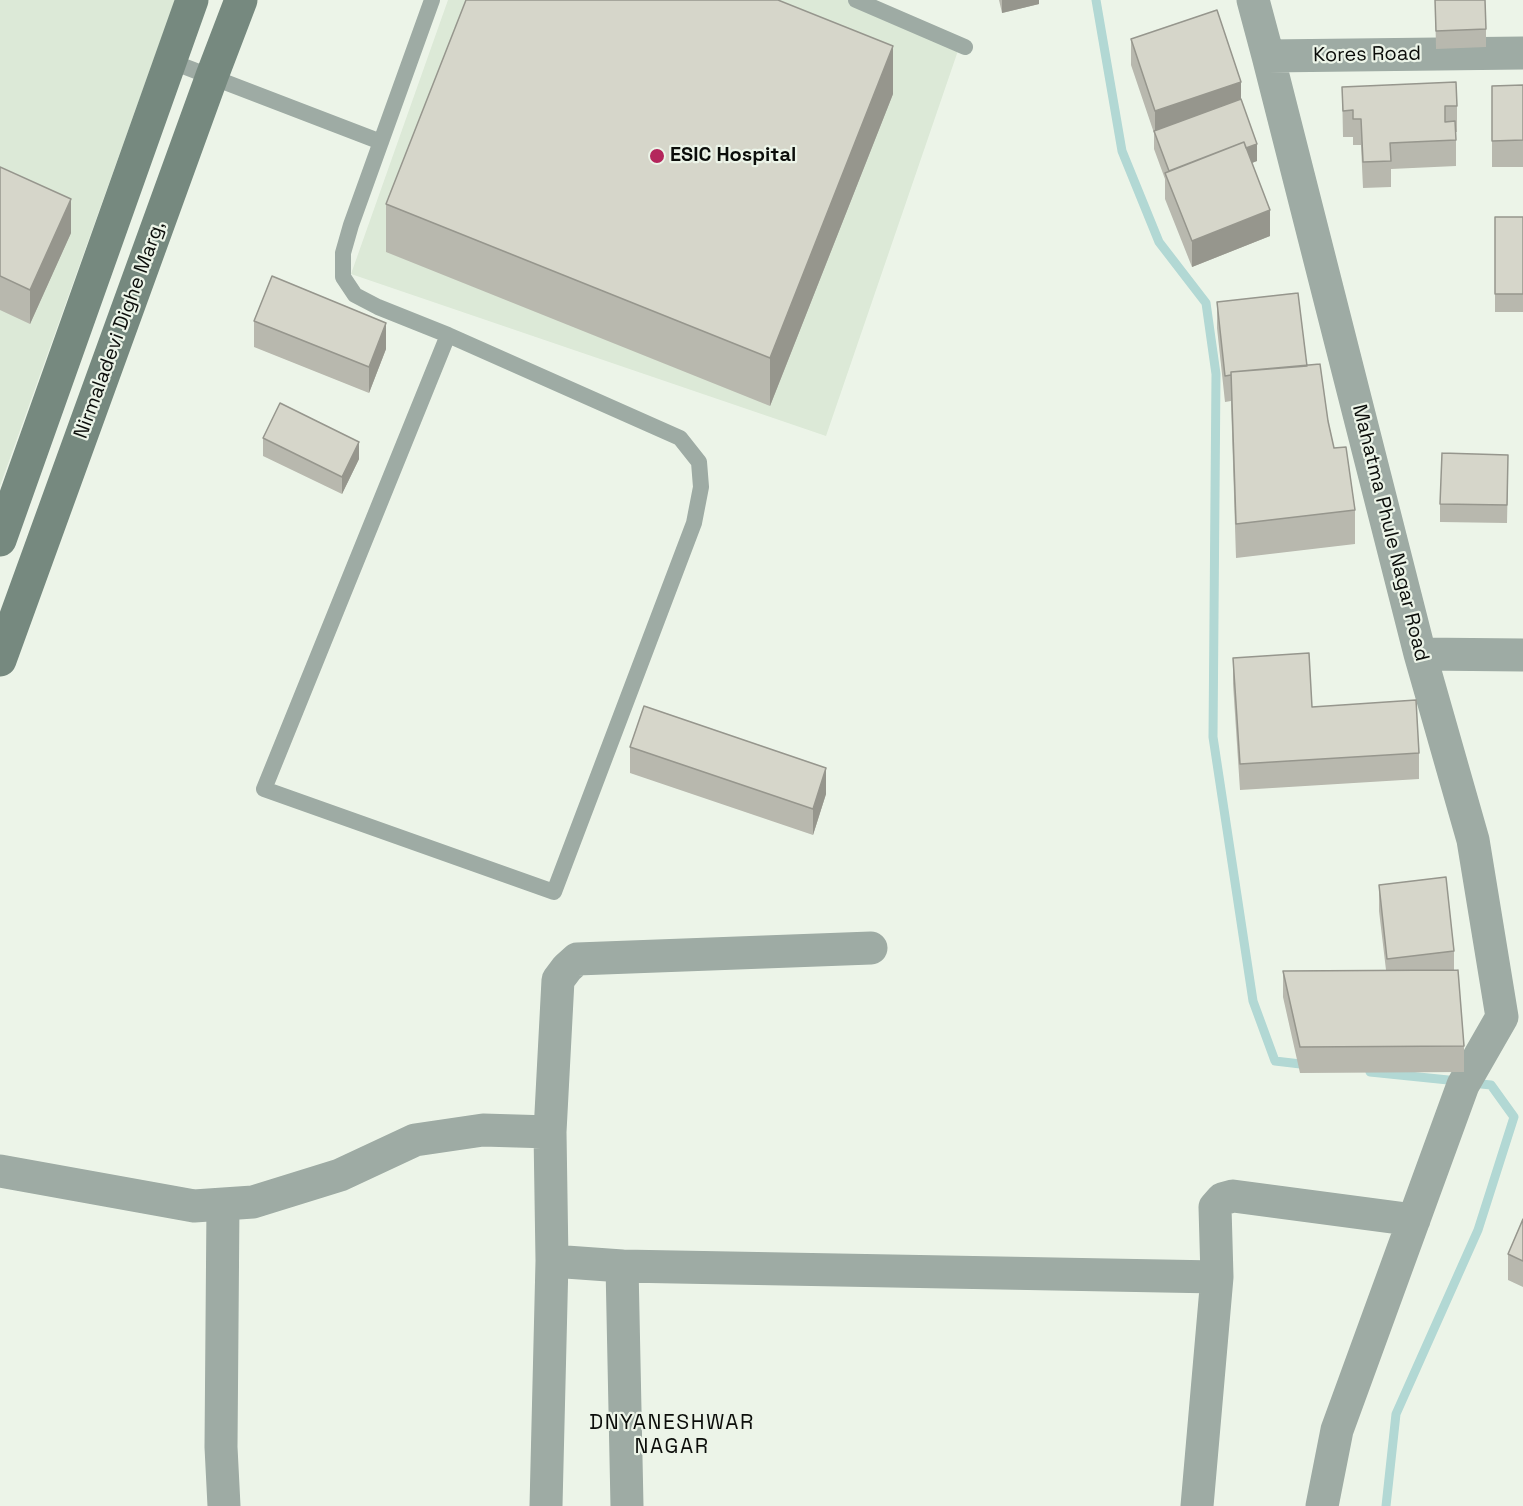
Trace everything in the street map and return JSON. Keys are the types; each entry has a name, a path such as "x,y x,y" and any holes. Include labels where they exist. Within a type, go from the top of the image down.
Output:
{"main road":[{"path":"0,540 192,0"},
{"name":"Nirmaladevi Dighe Marg,","path":"0,660 241,0"}],"street":[{"path":"1253,0 1269,56"},
{"name":"Kores Road","path":"1269,56 1523,53"},
{"name":"Mahatma Phule Nagar Road","path":"1269,56 1420,654 1473,840 1510,988 1502,1017 1468,1077 1337,1430 1322,1506"},
{"path":"1420,654 1523,655"},
{"path":"546,1506 552,1261 550,1132 558,981 577,959 871,948"},
{"path":"0,1171 194,1206 253,1202 339,1175 415,1140 483,1130 550,1132"},
{"path":"1197,1506 1217,1277 1215,1207 1222,1199 1233,1196 1414,1220"},
{"path":"223,1204 221,1447 224,1506"},
{"path":"552,1261 622,1266 1217,1277"},
{"path":"622,1266 627,1506"}],"lane":[{"path":"432,0 351,225 343,254 343,277 355,295 378,307 448,335 680,438 699,462 701,487 694,523 554,892 264,789 448,335"},
{"path":"856,0 966,47"},
{"path":"170,61 381,142"}],"shaded area":[{"path":"0,0 175,0 0,486"},
{"name":"ESIC Hospital","path":"448,0 857,0 962,39 826,436 351,274"}],"building":[{"name":"ESIC Hospital","path":"466,0 778,0 893,46 770,358 386,204"},
{"path":"1435,0 1485,0 1486,29 1436,31"},
{"path":"1217,10 1241,82 1155,111 1131,39"},
{"path":"1456,82 1457,106 1445,106 1445,122 1455,121 1456,140 1390,143 1391,161 1363,162 1361,119 1353,119 1353,110 1343,111 1342,87"},
{"path":"1523,85 1523,140 1492,141 1492,86"},
{"path":"1241,99 1257,144 1246,148 1244,142 1169,171 1154,131"},
{"path":"1244,142 1270,210 1192,241 1165,173"},
{"path":"0,167 71,199 30,290 0,276"},
{"path":"1495,217 1523,217 1523,294 1495,294"},
{"path":"272,276 386,323 369,367 254,321"},
{"path":"1298,293 1307,366 1231,372 1231,375 1225,376 1217,302"},
{"path":"1320,364 1334,448 1346,447 1355,510 1236,524 1231,372"},
{"path":"280,403 359,442 342,477 263,438"},
{"path":"1442,453 1508,455 1507,505 1440,504"},
{"path":"1309,653 1312,707 1416,700 1419,753 1240,764 1233,658"},
{"path":"644,706 826,768 813,809 630,747"},
{"path":"1446,877 1454,951 1387,959 1379,885"},
{"path":"1458,970 1464,1046 1300,1047 1283,971"},
{"path":"1523,1219 1523,1261 1508,1254"}],"waterway":[{"path":"1096,0 1122,151 1159,242 1206,303 1216,374 1213,737 1253,1001 1275,1061 1309,1065"},
{"path":"1370,1072 1458,1081"},
{"path":"1386,1506 1396,1414 1478,1230 1514,1117 1491,1085 1472,1083"}],"place":[{"name":"ESIC Hospital","path":"657,156"}],"district":[{"name":"DNYANESHWAR NAGAR","path":"672,1435"}]}
